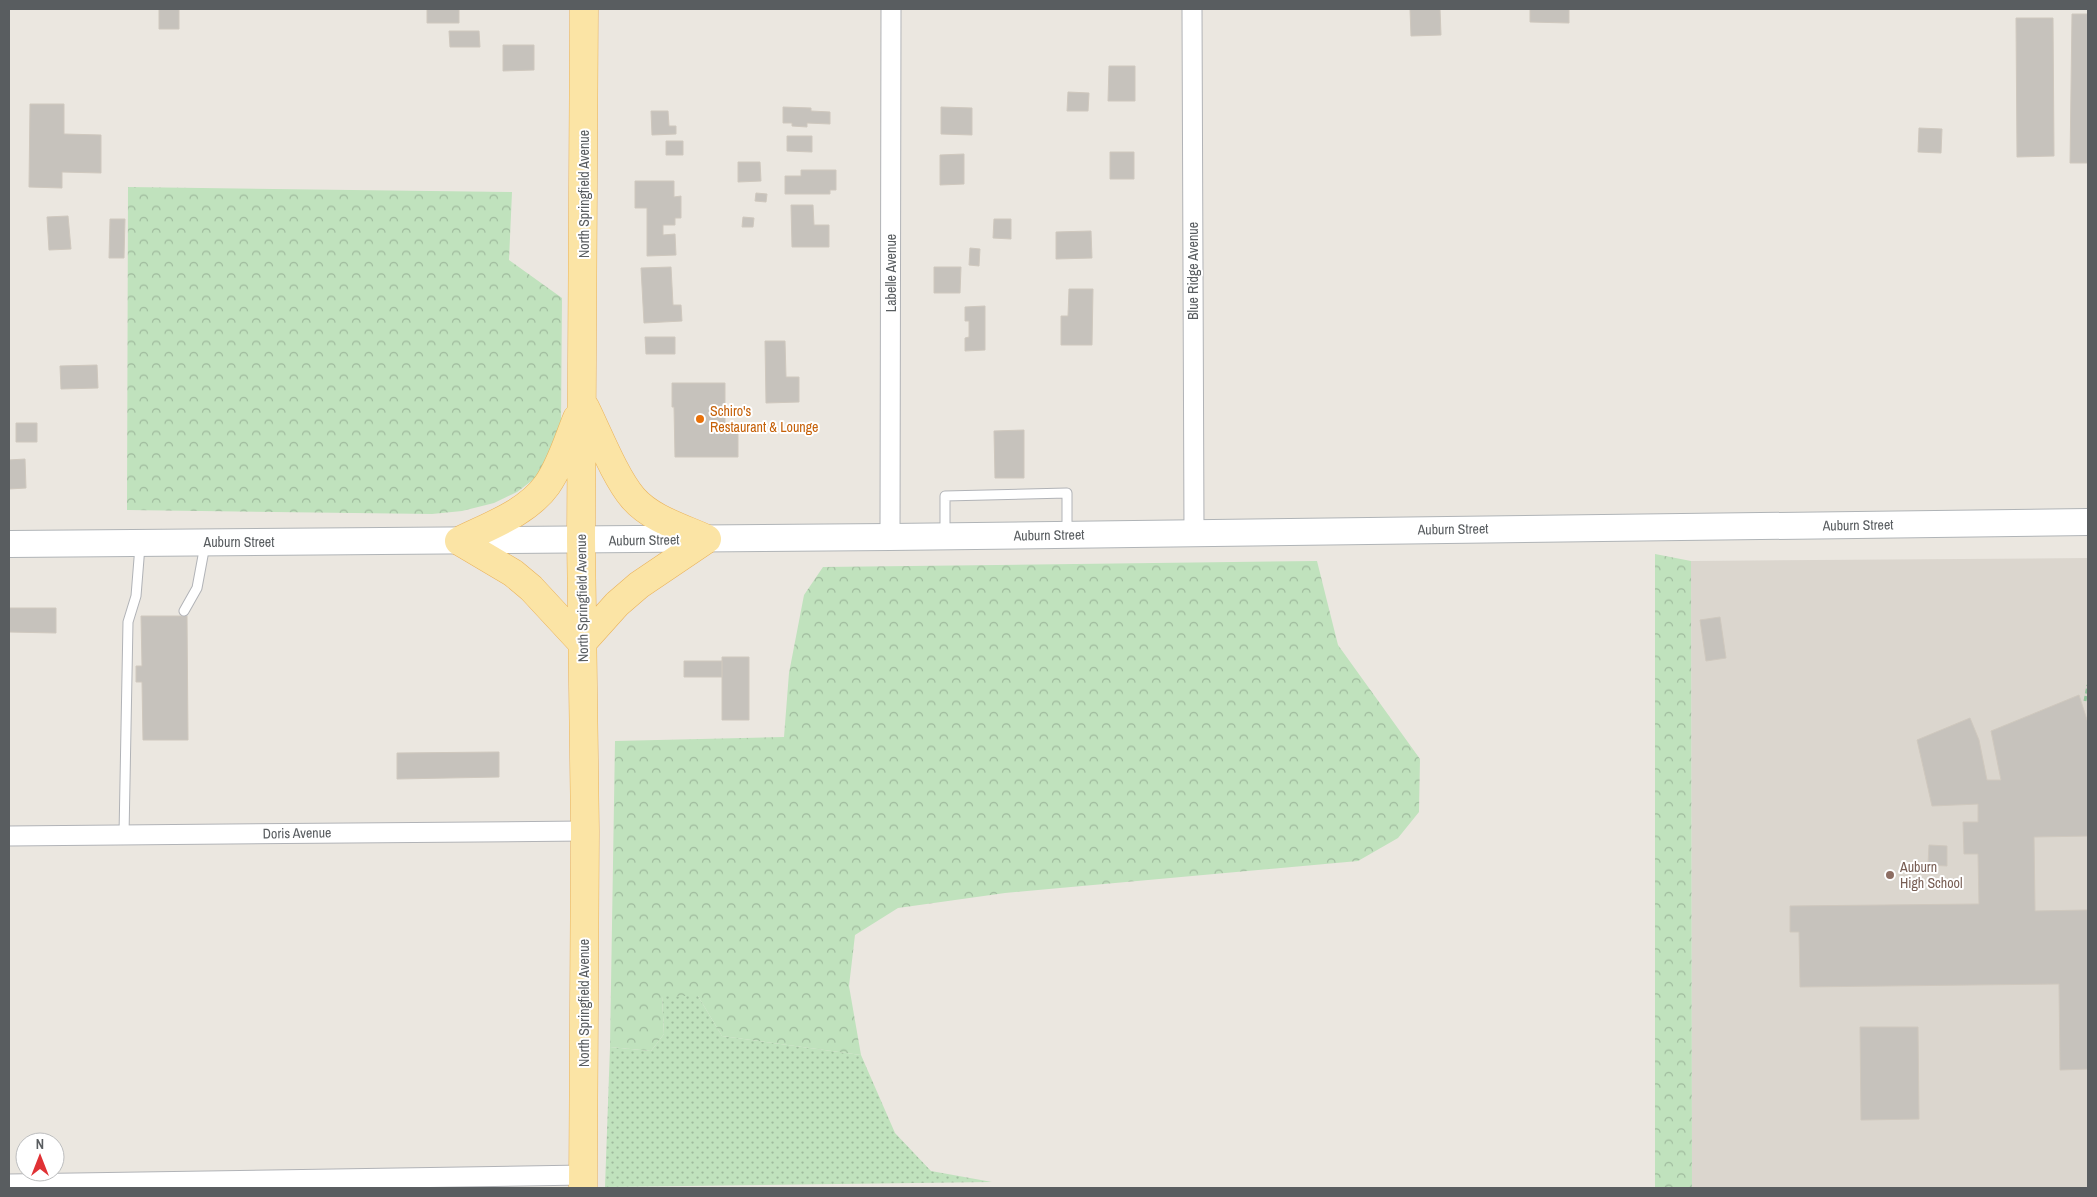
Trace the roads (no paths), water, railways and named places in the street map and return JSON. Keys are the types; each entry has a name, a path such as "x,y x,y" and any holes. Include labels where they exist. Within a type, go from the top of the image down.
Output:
{"main road":[{"name":"North Springfield Avenue","path":"584,9 581,540 584,830 584,1182"},
{"path":"583,402 623,484 634,499 654,515 707,539"},
{"path":"459,541 516,513 546,487 554,473 583,402"},
{"name":"Auburn Street","path":"9,544 707,539 2088,522"},
{"path":"459,541 513,573 531,588 582,643 617,604 639,585 707,539"}],"street":[{"name":"Labelle Avenue","path":"890,537 891,9"},
{"name":"Blue Ridge Avenue","path":"1192,9 1194,532"},
{"name":"Doris Avenue","path":"9,836 584,830"},
{"path":"9,1184 584,1182"}],"lane":[{"path":"945,536 945,496 1067,493 1068,535"},
{"path":"124,835 128,622 136,596 140,543"},
{"path":"184,611 197,588 205,543"}],"place":[{"name":"Schiro's Restaurant & Lounge","path":"700,419"},
{"name":"Auburn High School","path":"1890,875"}]}
